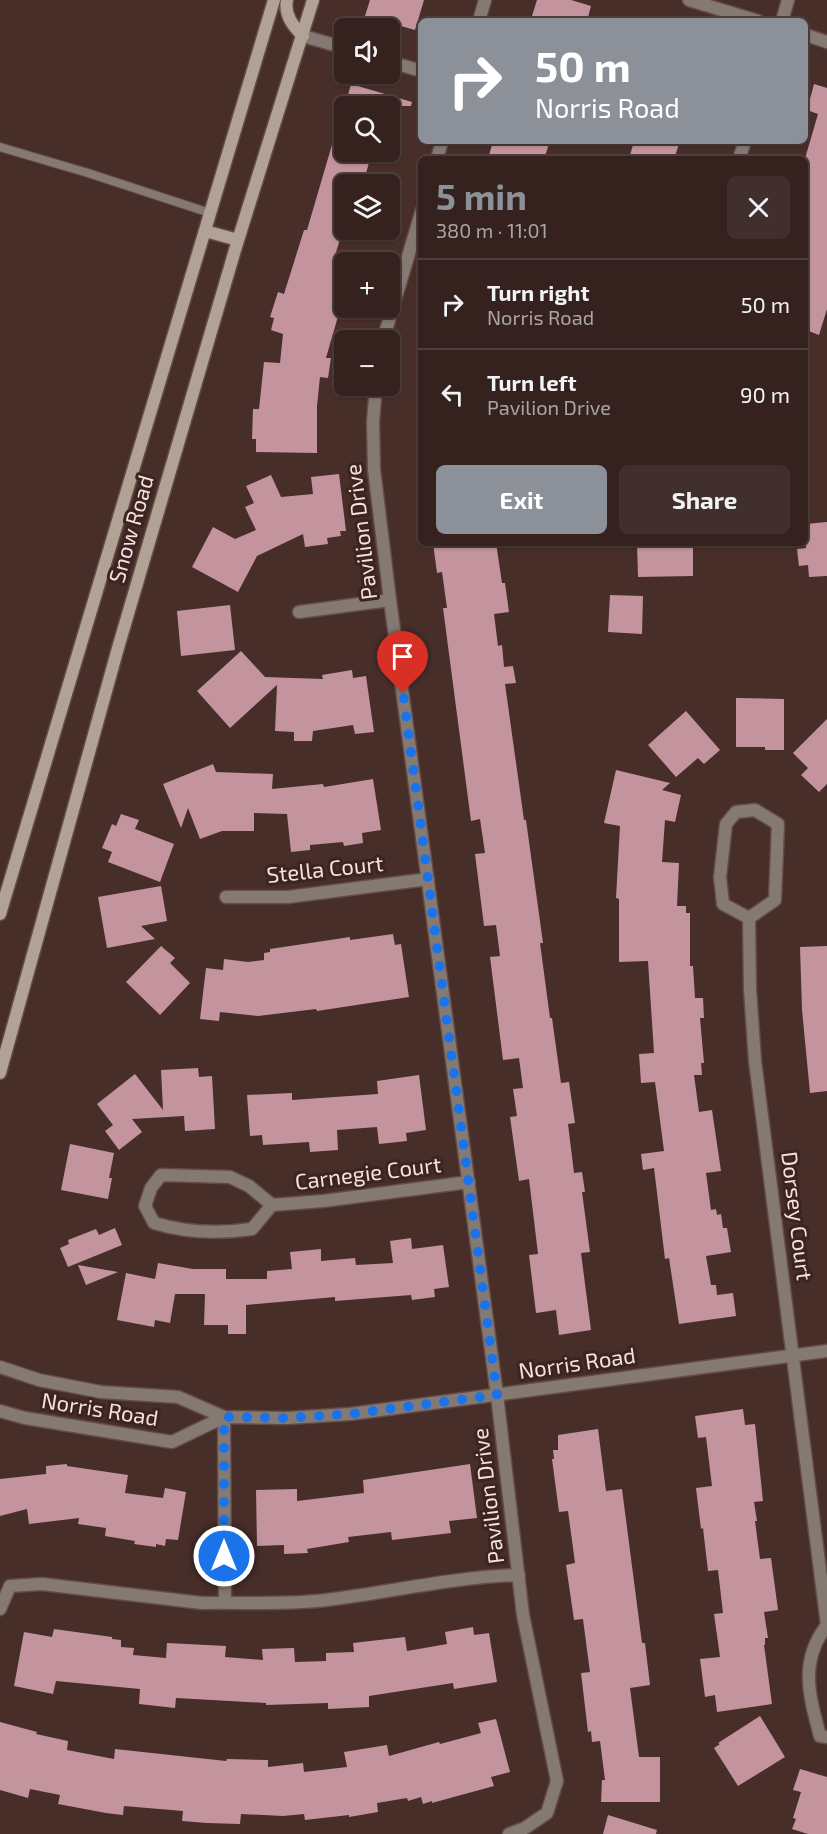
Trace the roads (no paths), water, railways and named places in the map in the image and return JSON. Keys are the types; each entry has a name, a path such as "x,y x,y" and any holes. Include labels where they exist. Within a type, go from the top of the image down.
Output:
{"main road":[{"name":"Snow Road","path":"0,914 274,0"},
{"path":"287,0 290,20 303,36"},
{"name":"Snow Road","path":"0,1073 118,648 238,240 313,0"},
{"path":"205,231 238,240"}],"street":[{"path":"480,18 485,0"},
{"path":"689,0 748,18"},
{"path":"783,18 788,0"},
{"path":"303,36 334,45"},
{"path":"808,36 827,42"},
{"path":"400,65 418,70"},
{"path":"386,330 418,223"},
{"name":"Pavilion Drive","path":"375,396 374,469 390,600 497,1395 523,1615 556,1781 548,1813 509,1834"},
{"path":"299,612 390,600"},
{"path":"755,810 778,824 776,900 749,918 723,904 720,877 726,824 736,812 755,810"},
{"name":"Stella Court","path":"226,897 288,897 428,879"},
{"name":"Dorsey Court","path":"749,918 750,989 755,1060 827,1625 816,1639 808,1666 811,1701 820,1736 827,1737"},
{"name":"Carnegie Court","path":"272,1205 249,1186 230,1178 161,1175 151,1188 146,1206 154,1223 179,1231 226,1233 252,1229 272,1205 468,1182"},
{"name":"Norris Road","path":"0,1367 39,1380 101,1392 178,1397 224,1417 287,1418 350,1414 827,1351"},
{"name":"Norris Road","path":"0,1411 26,1418 171,1442 224,1417"},
{"path":"224,1417 225,1603"},
{"path":"0,1609 10,1586 42,1584 202,1603 225,1603 324,1600 483,1576 519,1575"}],"lane":[{"path":"0,147 210,213"}]}
